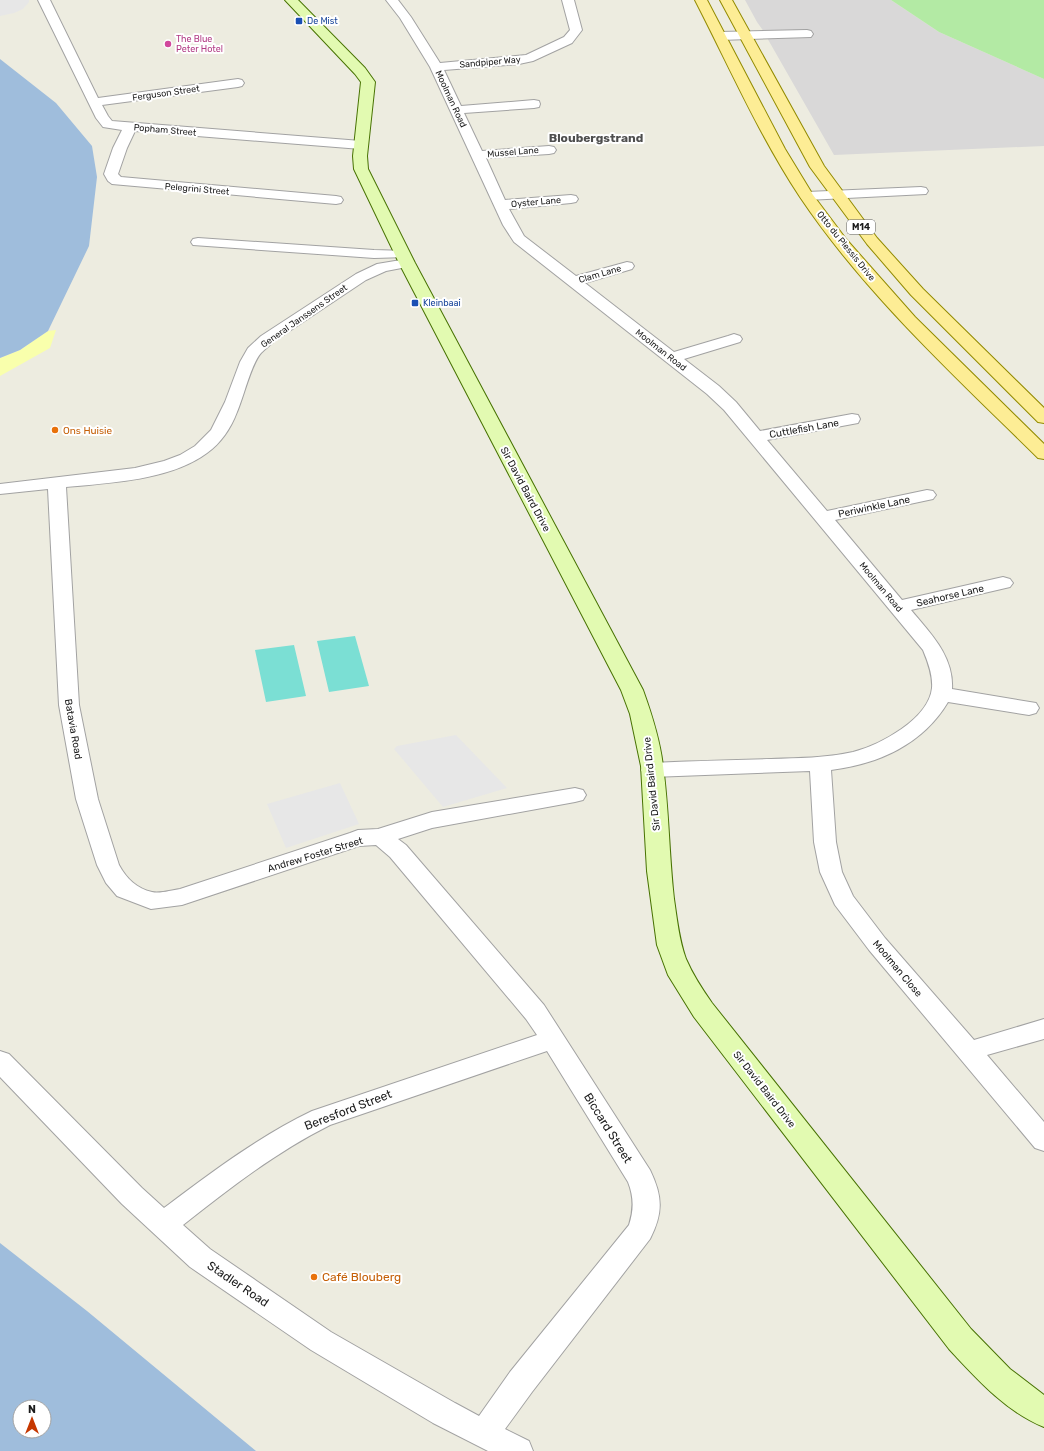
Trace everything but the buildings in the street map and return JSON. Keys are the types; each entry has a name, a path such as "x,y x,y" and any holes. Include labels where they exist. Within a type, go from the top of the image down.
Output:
{"main road":[{"name":"Otto du Plessis Drive","path":"701,0 778,150 807,196 841,242 886,296 932,344 1044,454"},
{"name":"M14","path":"726,0 817,167 872,241 970,346 1041,415"},
{"path":"1007,418 1041,415"}],"street":[{"name":"Popham Street","path":"44,0 94,102 105,121 114,126 360,145"},
{"name":"Sir David Baird Drive","path":"291,0 367,80 369,87 360,145 361,169 405,259 632,690 643,718 652,770 663,913 671,951 686,985 703,1010 960,1338 999,1379 1029,1403 1044,1412"},
{"name":"Moolman Road","path":"392,0 413,29 436,67 510,225 519,239 713,390 730,406 932,648 940,666 942,694"},
{"name":"Sandpiper Way","path":"436,67 519,60 539,54 562,43 571,37 576,30 568,0"},
{"path":"720,36 807,34"},
{"name":"Ferguson Street","path":"94,102 238,83"},
{"path":"456,110 534,104"},
{"name":"Pelegrini Street","path":"130,127 120,148 111,174 117,181 336,200"},
{"name":"Mussel Lane","path":"477,155 549,150"},
{"path":"807,196 921,191"},
{"name":"Oyster Lane","path":"501,205 570,198"},
{"path":"198,242 374,254 405,259"},
{"name":"General Janssens Street","path":"0,489 150,471 185,459 204,447 218,433 254,351 267,340 361,277 382,267 405,259"},
{"name":"Clam Lane","path":"573,282 627,266"},
{"path":"671,358 734,339"},
{"name":"Cuttlefish Lane","path":"755,437 852,419"},
{"name":"Batavia Road","path":"57,483 69,705 88,799 108,865 114,877 125,890 151,901"},
{"name":"Periwinkle Lane","path":"822,517 927,495"},
{"name":"Seahorse Lane","path":"898,607 1002,583"},
{"path":"652,770 845,762 870,755 897,742 920,726 942,694 1029,708"},
{"name":"Moolman Close","path":"820,764 825,842 831,872 842,899 877,944 970,1051 1044,1140"},
{"name":"Andrew Foster Street","path":"151,901 182,897 358,838 380,837 432,820 575,795"},
{"name":"Biccard Street","path":"380,837 398,851 535,1012 553,1038 640,1178 648,1203 646,1217 640,1231 521,1382 484,1434"},
{"path":"970,1051 1044,1028"},
{"name":"Beresford Street","path":"164,1224 266,1148 301,1126 553,1038"},
{"name":"Stadler Road","path":"0,1061 132,1196 200,1258 322,1340 444,1414 518,1451"}],"shaded area":[{"path":"0,0 29,0 29,2 23,9 14,13 0,16"},
{"path":"745,0 891,0 939,32 1044,79 1044,146 834,155"},
{"path":"891,0 1044,0 1044,79 939,32"},
{"path":"0,59 56,103 92,146 97,177 89,246 48,331 20,350 0,358"},
{"path":"355,636 369,686 329,692 317,641"},
{"path":"294,645 306,696 266,702 255,650"},
{"path":"456,735 507,788 443,807 394,749 397,746"},
{"path":"340,783 359,824 286,848 267,804"},
{"path":"0,1243 87,1311 256,1451 0,1451"}],"sand":[{"path":"56,330 50,348 0,376 0,358 20,350 48,331"}],"place":[{"name":"De Mist","path":"299,21"},
{"name":"The Blue Peter Hotel","path":"168,44"},
{"name":"Kleinbaai","path":"415,303"},
{"name":"Ons Huisie","path":"55,430"},
{"name":"Café Blouberg","path":"314,1277"}],"district":[{"name":"Bloubergstrand","path":"596,138"}]}
